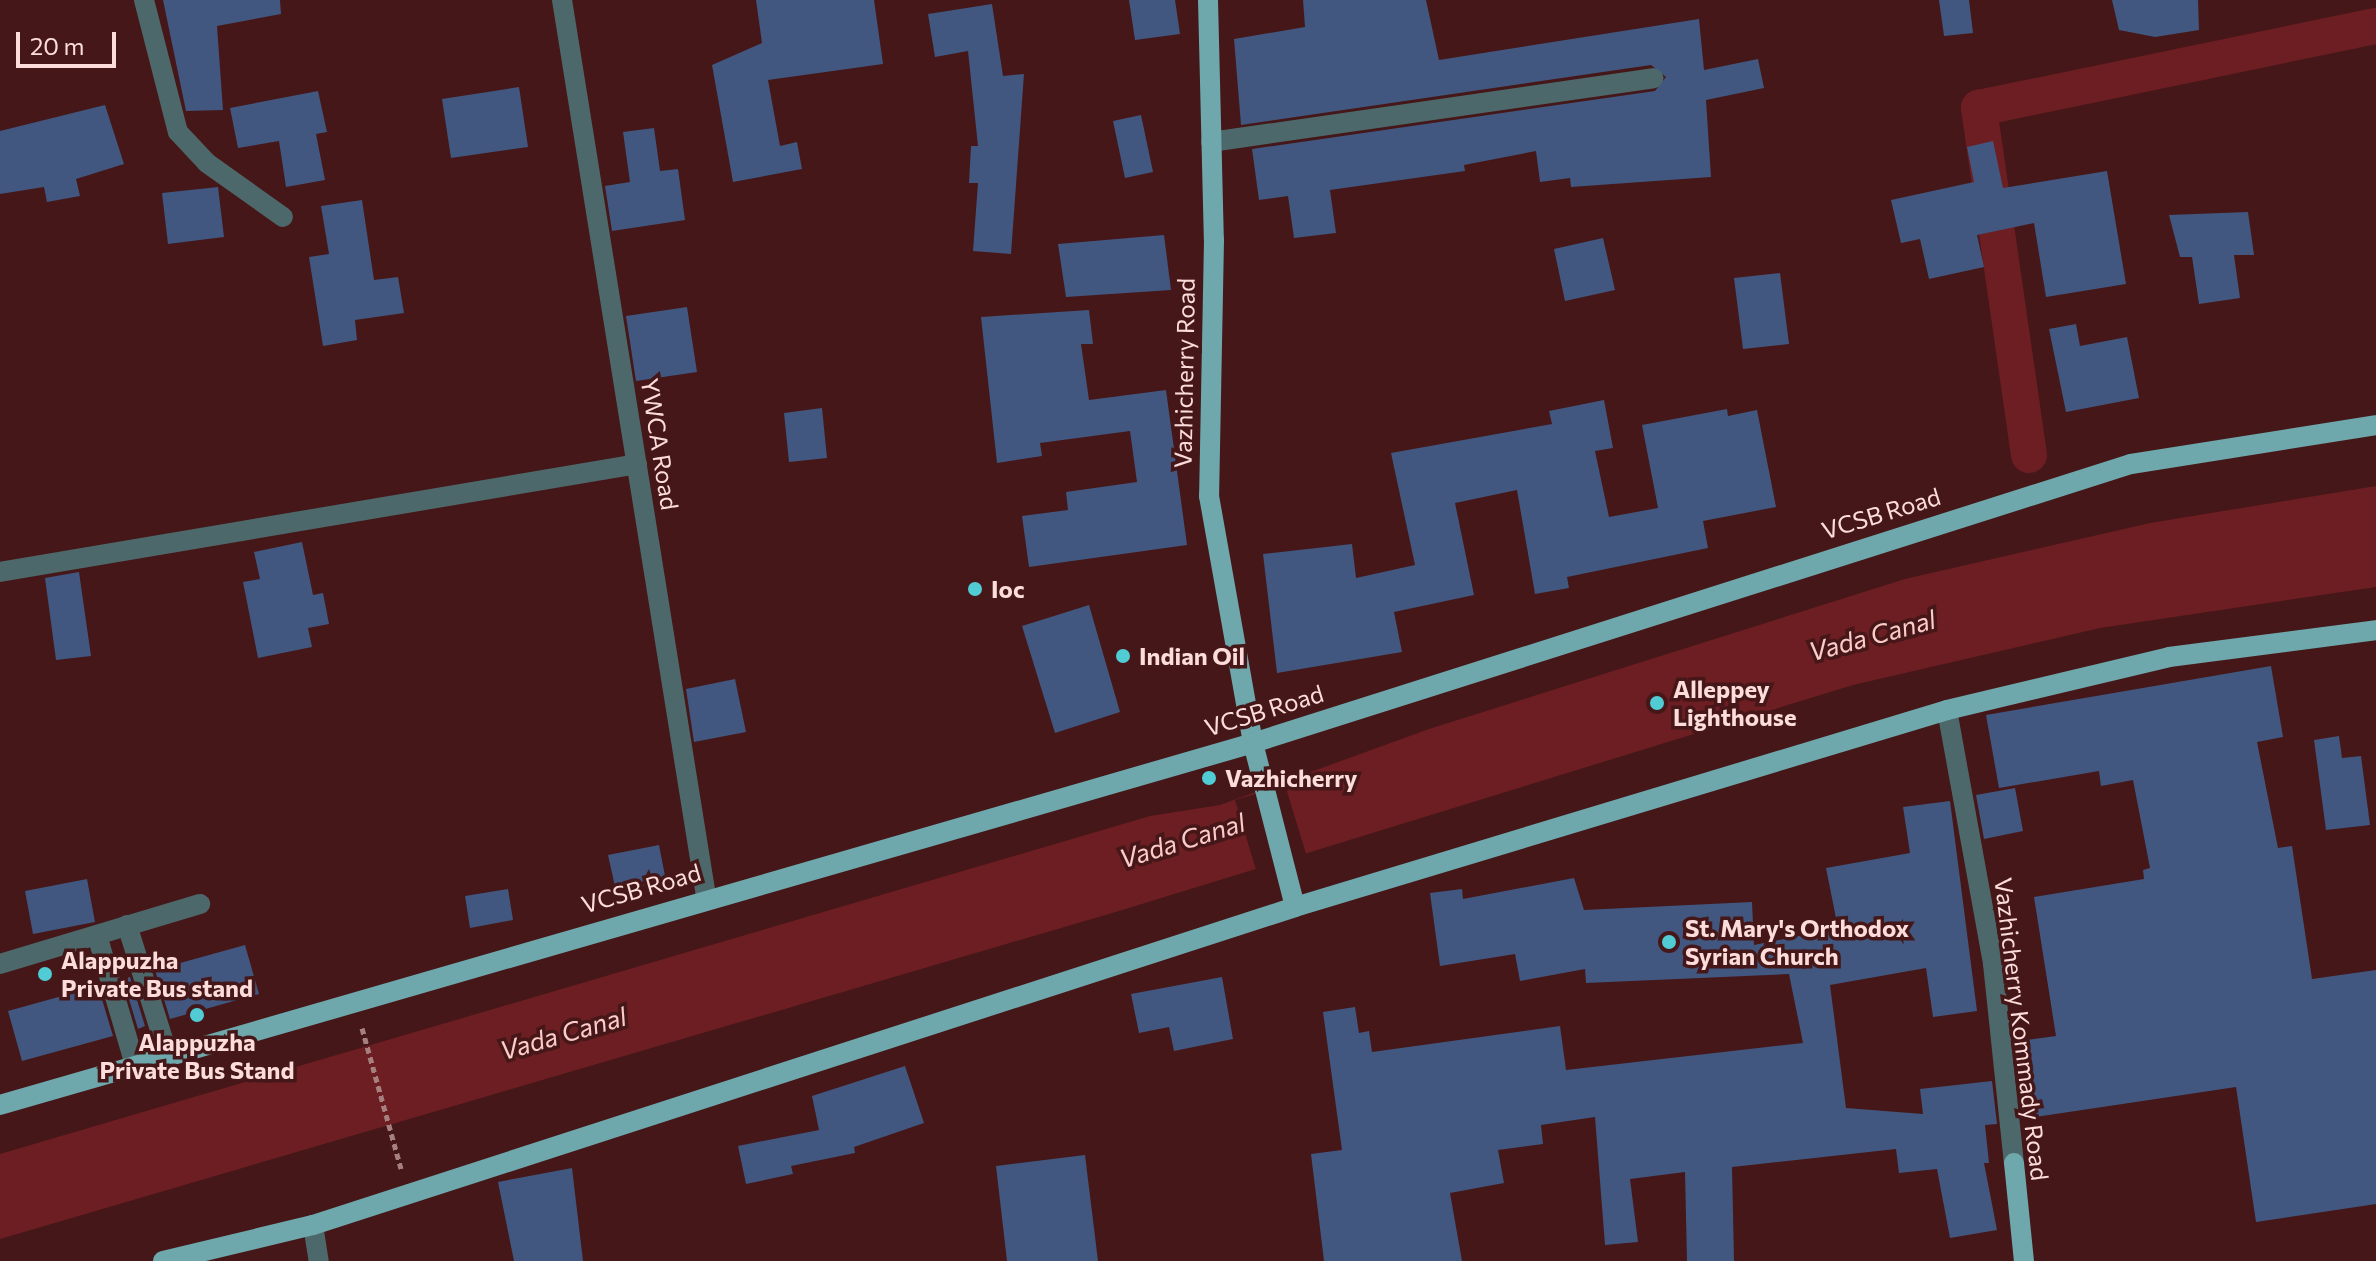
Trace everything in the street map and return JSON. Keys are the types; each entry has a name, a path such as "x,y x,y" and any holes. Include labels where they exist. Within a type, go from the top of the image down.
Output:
{"main road":[{"name":"Vazhicherry Road","path":"1208,0 1211,142 1207,471 1253,743 1295,907"},
{"name":"VCSB Road","path":"1,1100 135,1065 706,896 1253,743 2131,464 2376,425"},
{"path":"163,1261 313,1225 1295,907 1947,710 2169,657 2376,630"},
{"name":"Vazhicherry Kommady Road","path":"2014,1163 2024,1261"}],"street":[{"path":"144,0 178,132 207,163 283,217"},
{"name":"YWCA Road","path":"562,0 706,896"},
{"path":"1211,142 1653,78"},
{"path":"0,572 637,464"},
{"name":"Vazhicherry Kommady Road","path":"1947,710 1993,964 2014,1163"},
{"path":"0,964 200,904"},
{"path":"127,925 168,1055"},
{"path":"97,935 135,1065"},
{"path":"313,1225 319,1261"}],"path":[{"path":"365,1035 395,1146"}],"water":[{"name":"Vada Canal","path":"2376,486 2376,587 2100,628 1853,685 1119,911 0,1239 0,1154 1150,816 1220,805 1429,729 1905,579 2150,523"}],"pier":[{"path":"1285,785 1307,857 1257,873 1235,800"}],"building":[{"path":"163,0 280,0 281,14 217,26 223,110 186,111"},
{"path":"756,0 874,0 883,64 768,80 780,146 797,142 802,169 733,182 712,65 762,43"},
{"path":"1129,0 1175,0 1180,34 1135,40"},
{"path":"1303,0 1426,0 1439,60 1699,19 1704,70 1758,59 1764,88 1706,100 1711,177 1571,187 1570,178 1540,182 1536,151 1464,165 1465,171 1330,190 1336,233 1294,238 1288,196 1259,200 1252,149 1655,91 1666,77 1651,65 1241,125 1234,39 1305,27"},
{"path":"1939,0 1969,0 1973,33 1944,36"},
{"path":"2112,0 2198,0 2199,30 2155,37 2119,30"},
{"path":"992,4 1003,76 1024,74 1011,254 973,251 978,183 969,183 971,146 978,146 968,51 935,57 928,14"},
{"path":"519,87 528,147 451,158 442,99"},
{"path":"318,91 327,132 316,134 325,180 286,187 279,141 238,148 230,108"},
{"path":"105,105 124,164 76,179 80,196 47,202 44,187 0,194 0,131"},
{"path":"1141,115 1153,172 1125,178 1113,121"},
{"path":"654,128 660,171 678,169 685,220 612,231 605,186 630,182 623,132"},
{"path":"1993,141 2003,188 2107,171 2126,284 2046,297 2034,223 1977,235 1984,267 1929,279 1920,239 1901,243 1891,200 1974,182 1967,147"},
{"path":"218,187 224,237 168,244 162,193"},
{"path":"362,200 374,280 398,277 404,313 355,320 357,340 323,346 309,257 329,254 321,206"},
{"path":"2248,212 2254,255 2234,255 2240,298 2199,304 2192,257 2180,257 2169,215"},
{"path":"1164,235 1171,290 1066,297 1058,244"},
{"path":"1603,238 1615,290 1565,301 1554,249"},
{"path":"1780,273 1789,344 1743,349 1734,278"},
{"path":"687,307 697,372 636,381 626,316"},
{"path":"1089,310 1093,344 1081,344 1089,400 1166,390 1187,545 1029,567 1022,516 1068,510 1066,492 1137,482 1130,431 1040,443 1042,456 997,463 981,317"},
{"path":"2076,324 2080,346 2127,337 2139,398 2066,412 2049,329"},
{"path":"1604,400 1613,448 1595,451 1609,517 1658,508 1642,425 1727,409 1728,416 1757,410 1776,507 1703,521 1708,548 1567,577 1569,588 1535,594 1517,490 1455,503 1474,595 1394,612 1402,652 1277,673 1263,554 1352,544 1356,578 1415,565 1391,453 1552,424 1549,411"},
{"path":"822,408 827,458 789,462 784,413"},
{"path":"302,542 313,595 323,593 329,624 308,628 312,647 258,658 243,582 260,579 254,552"},
{"path":"79,572 91,656 56,660 45,578"},
{"path":"1089,605 1120,712 1055,733 1022,626"},
{"path":"2271,666 2283,737 2257,742 2278,848 2292,846 2312,979 2376,970 2376,1204 2256,1222 2236,1087 2022,1119 2018,1041 2056,1036 2034,897 2144,879 2143,870 2150,868 2133,780 2101,786 2099,771 1999,788 1986,715"},
{"path":"735,679 746,732 694,742 686,689"},
{"path":"2339,736 2342,758 2361,756 2370,825 2326,830 2314,740"},
{"path":"2015,788 2023,831 1984,839 1976,795"},
{"path":"1950,801 1977,1011 1933,1017 1926,968 1830,985 1846,1108 1923,1114 1920,1089 1992,1081 1997,1124 1985,1125 1989,1163 1984,1163 1997,1230 1950,1238 1937,1169 1899,1173 1896,1149 1732,1167 1734,1261 1687,1261 1685,1172 1630,1179 1638,1242 1605,1245 1595,1117 1541,1125 1543,1144 1498,1150 1504,1183 1450,1193 1462,1261 1324,1261 1311,1154 1342,1150 1323,1012 1355,1007 1359,1033 1369,1031 1372,1052 1560,1026 1566,1070 1803,1043 1789,974 1586,983 1585,969 1520,981 1515,954 1440,966 1430,893 1462,889 1463,899 1574,878 1584,910 1752,902 1754,945 1838,928 1826,868 1910,853 1903,807"},
{"path":"659,845 666,881 616,891 608,855"},
{"path":"87,879 95,922 33,934 25,891"},
{"path":"508,889 513,920 470,928 465,896"},
{"path":"245,945 259,994 170,1019 155,970"},
{"path":"130,977 145,1026 138,1029 123,979"},
{"path":"1222,977 1233,1039 1174,1051 1169,1027 1139,1033 1131,994"},
{"path":"98,986 113,1036 22,1061 8,1011"},
{"path":"905,1066 924,1123 854,1147 855,1153 791,1166 793,1174 746,1184 738,1146 819,1130 812,1096"},
{"path":"1085,1155 1098,1261 1007,1261 996,1166"},
{"path":"572,1168 583,1261 514,1261 498,1182"}],"waterway":[{"path":"2029,455 1979,108 2376,26"}],"place":[{"name":"Ioc","path":"975,589"},
{"name":"Indian Oil","path":"1123,656"},
{"name":"Alleppey Lighthouse","path":"1657,703"},
{"name":"Vazhicherry","path":"1209,778"},
{"name":"St. Mary's Orthodox Syrian Church","path":"1669,942"},
{"name":"Alappuzha Private Bus stand","path":"45,974"},
{"name":"Alappuzha Private Bus Stand","path":"197,1015"}]}
